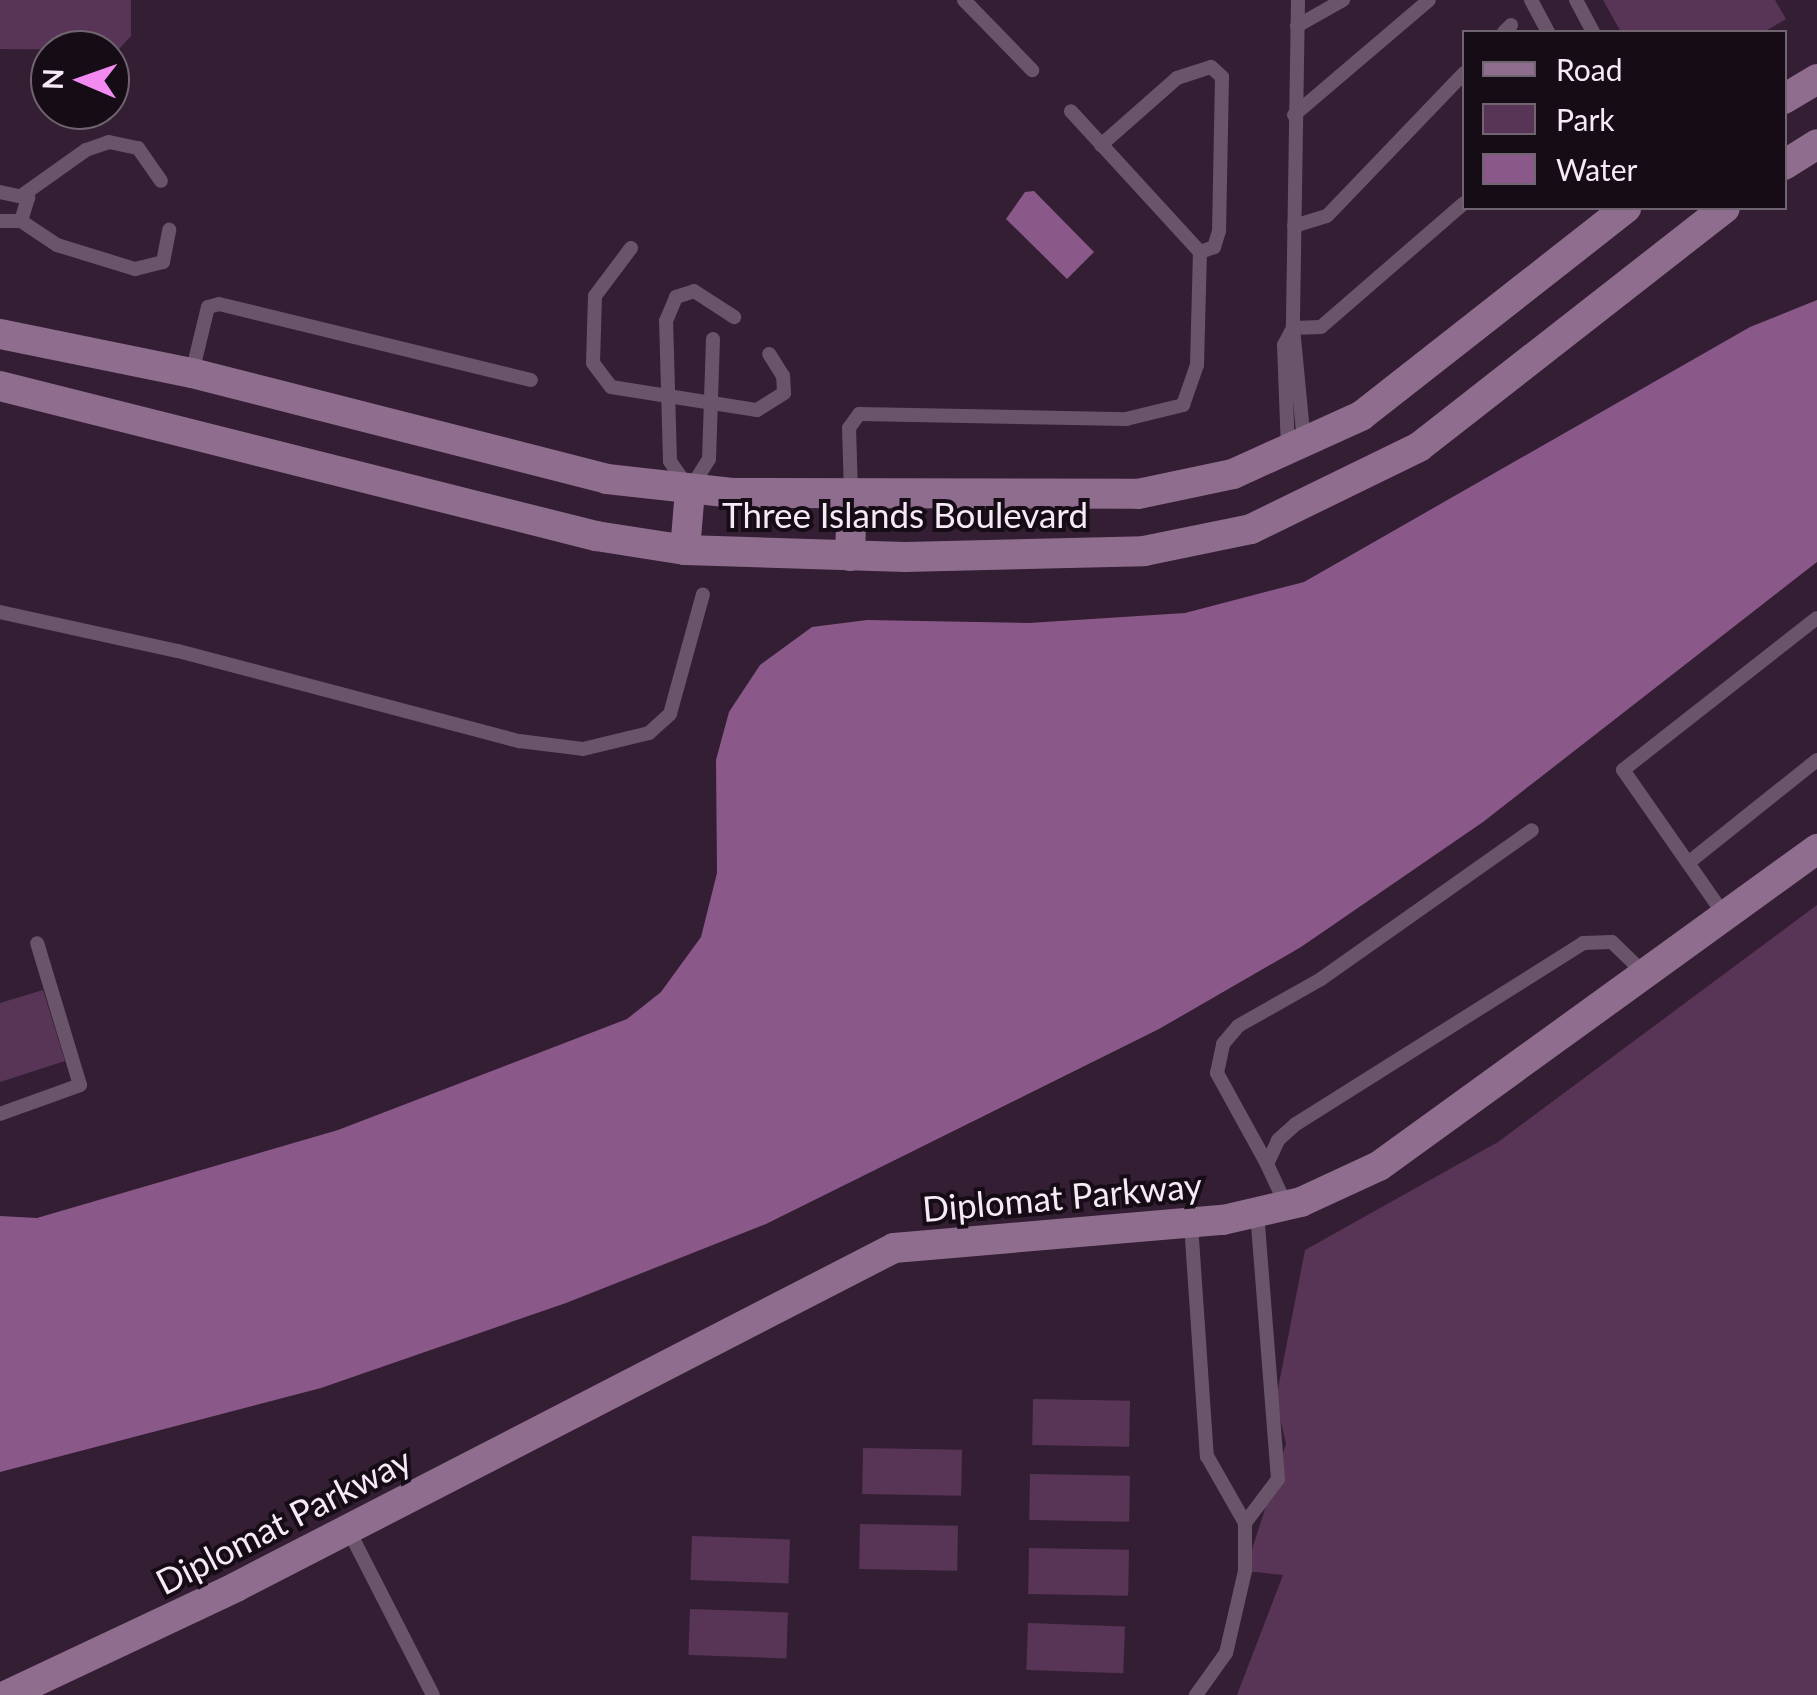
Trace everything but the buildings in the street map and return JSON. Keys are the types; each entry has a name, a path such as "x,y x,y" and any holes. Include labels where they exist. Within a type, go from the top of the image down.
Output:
{"street":[{"path":"1787,96 1817,79"},
{"path":"1787,163 1817,144"},
{"name":"Three Islands Boulevard","path":"0,334 192,372 607,479 690,490 852,495 1138,494 1233,474 1361,416 1623,210"},
{"name":"Three Islands Boulevard","path":"0,386 596,536 685,550 850,556 1144,552 1251,529 1419,447 1722,210"},
{"path":"685,550 690,490"},
{"path":"850,556 852,495"},
{"name":"Diplomat Parkway","path":"7,1695 348,1529 894,1248 1190,1224 1271,1209 1379,1166 1817,849"}],"lane":[{"path":"964,0 1032,70"},
{"path":"1296,446 1293,328 1298,0"},
{"path":"1298,26 1343,0"},
{"path":"1294,115 1429,0"},
{"path":"1531,0 1547,30"},
{"path":"1576,0 1593,30"},
{"path":"1101,145 1177,78 1211,67 1222,77 1219,231 1214,248 1200,252"},
{"path":"1294,226 1327,216 1462,75"},
{"path":"852,495 849,428 859,414 1126,419 1183,405 1198,364 1200,252 1071,111"},
{"path":"0,192 24,194 109,142 138,148 161,181"},
{"path":"21,220 24,194"},
{"path":"1293,328 1321,327 1462,205"},
{"path":"0,221 21,220 56,245 136,270 162,262 169,230"},
{"path":"631,248 599,283 593,363 612,387 710,408 757,410 774,404 784,393 783,376 768,354"},
{"path":"713,338 708,459 690,490 670,461 666,321 676,296 694,290 734,318"},
{"path":"192,372 208,307 219,304 531,380"},
{"path":"0,612 178,651 520,741 583,750 649,733 670,714 703,594"},
{"path":"1725,916 1623,770 1817,618"},
{"path":"1688,863 1817,760"},
{"path":"1245,1523 1278,1479 1271,1209 1267,1164 1217,1072 1223,1044 1238,1026 1321,979 1532,830"},
{"path":"1267,1164 1278,1140 1296,1124 1583,943 1612,942 1646,975"},
{"path":"0,1114 80,1086 37,943"},
{"path":"1190,1224 1207,1456 1245,1523 1245,1578 1226,1653 1196,1695"},
{"path":"348,1529 433,1695"}],"green space":[{"path":"0,0 131,0 130,37 130,30 30,30 30,49 0,49"},
{"path":"1603,0 1775,0 1786,19 1767,30 1620,30"},
{"path":"1817,905 1817,1695 1237,1695 1283,1575 1245,1571 1286,1444 1276,1399 1305,1250 1498,1142"},
{"path":"43,990 65,1061 0,1082 0,1003"},
{"path":"1033,1399 1130,1401 1129,1447 1032,1445"},
{"path":"863,1448 962,1450 961,1496 862,1494"},
{"path":"1030,1474 1130,1476 1129,1522 1029,1520"},
{"path":"860,1524 958,1526 957,1571 859,1569"},
{"path":"692,1536 790,1539 788,1583 690,1580"},
{"path":"1029,1548 1129,1550 1128,1596 1028,1594"},
{"path":"690,1609 788,1612 786,1658 688,1655"},
{"path":"1028,1623 1125,1626 1123,1673 1026,1670"}],"water":[{"path":"1034,191 1094,252 1067,279 1006,219 1025,192"},
{"path":"1817,300 1817,562 1483,822 1301,947 1159,1029 766,1224 566,1303 321,1388 0,1472 0,1216 37,1218 338,1130 627,1019 661,992 701,937 717,873 716,760 729,712 760,665 812,627 867,620 1029,623 1185,613 1304,582 1750,327"}]}
